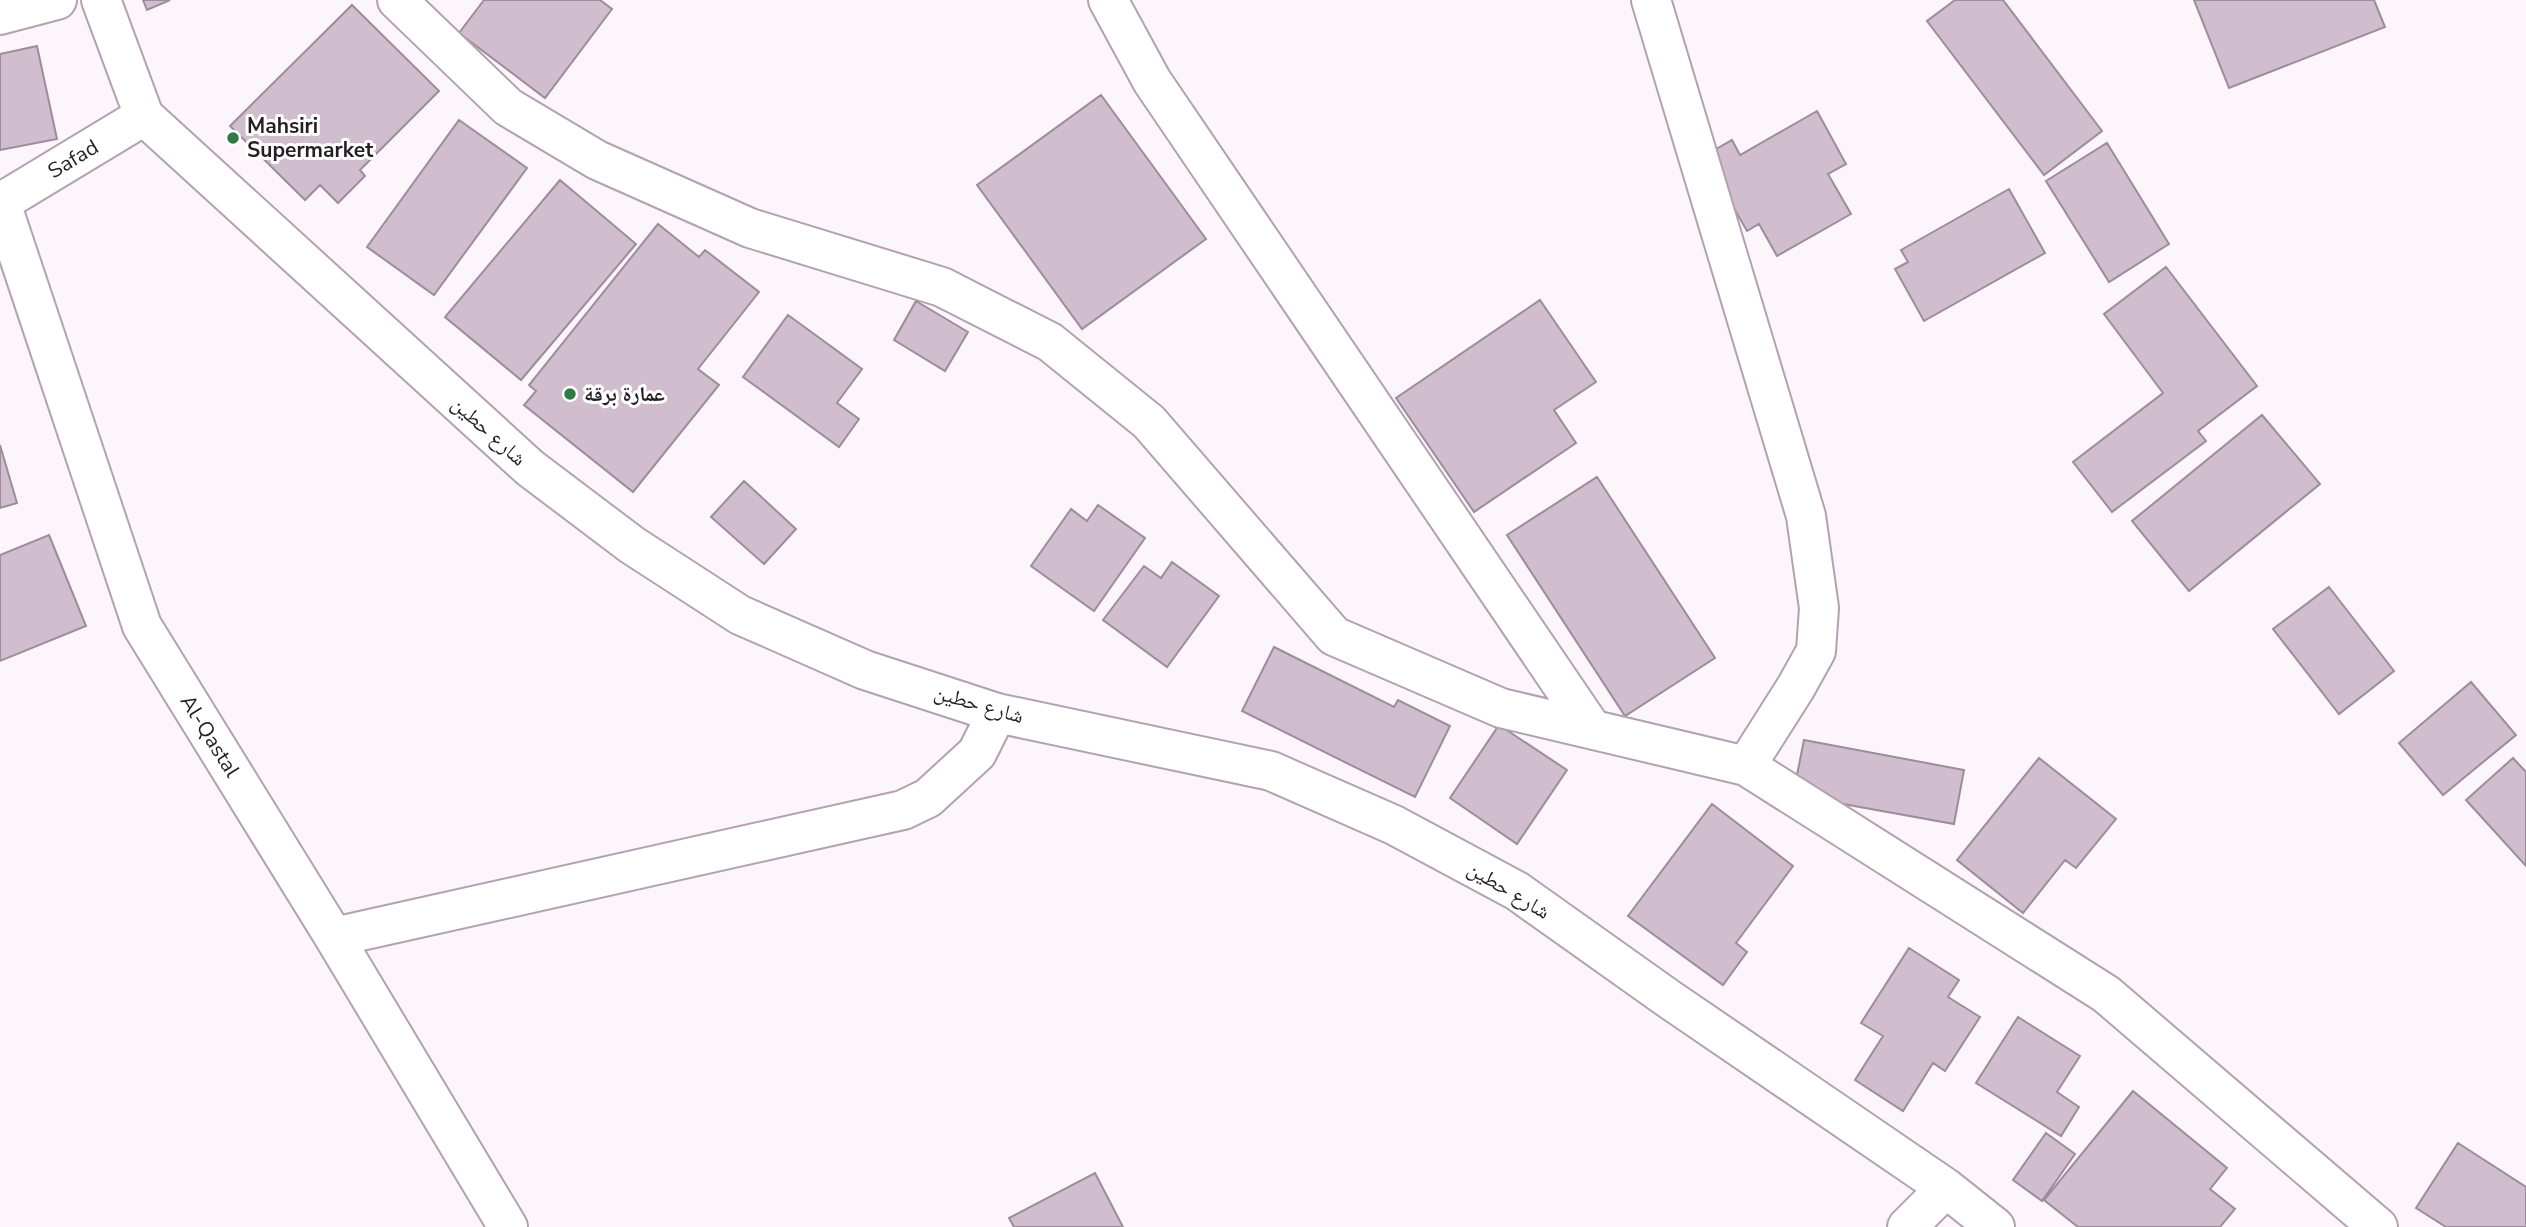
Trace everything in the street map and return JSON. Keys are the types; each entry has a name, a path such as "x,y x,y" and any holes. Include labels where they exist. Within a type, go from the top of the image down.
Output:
{"street":[{"path":"0,15 57,0"},
{"name":"شارع حطين","path":"100,0 144,116 530,468 632,545 740,615 865,670 998,713 1271,771 1394,825 1517,891 1669,999 1946,1188 1995,1227"},
{"path":"397,0 508,107 597,160 750,228 942,287 1050,342 1149,422 1334,636 1501,708 1746,766 2106,994 2378,1227"},
{"path":"1108,0 1152,81 1592,729"},
{"path":"1651,0 1806,516 1819,608 1816,651 1746,766"},
{"name":"Safad","path":"1,203 144,116"},
{"name":"Al-Qastal","path":"1,203 142,626 334,937 508,1227"},
{"path":"334,937 903,810 929,798 977,752 998,713"},
{"path":"1908,1227 1946,1188"}],"building":[{"path":"143,0 170,0 147,10"},
{"path":"484,0 600,0 612,9 545,98 459,33"},
{"path":"1955,0 2003,0 2102,131 2044,175 1927,21"},
{"path":"2194,0 2374,0 2385,27 2229,88"},
{"path":"352,5 439,91 360,170 365,176 338,203 320,185 305,200 230,126"},
{"path":"37,46 57,139 0,150 0,54"},
{"path":"1101,95 1206,239 1082,329 977,185"},
{"path":"1817,111 1846,164 1828,174 1851,214 1777,256 1759,224 1747,231 1704,156 1732,140 1740,155"},
{"path":"459,120 527,168 434,295 367,247"},
{"path":"2107,143 2169,244 2109,282 2046,181"},
{"path":"560,180 636,244 521,380 445,317"},
{"path":"2009,189 2045,253 1924,321 1895,269 1908,262 1901,250"},
{"path":"658,224 699,257 705,250 759,292 698,369 719,385 633,492 524,405 536,391 529,385"},
{"path":"2166,267 2257,386 2198,431 2206,441 2112,512 2073,462 2163,393 2104,314"},
{"path":"1540,300 1596,382 1554,410 1576,443 1474,512 1396,398"},
{"path":"916,301 968,332 945,371 894,340"},
{"path":"788,315 862,369 837,403 859,419 839,447 743,377"},
{"path":"2262,415 2320,484 2189,591 2132,521"},
{"path":"0,445 17,503 0,508"},
{"path":"1597,477 1715,658 1625,716 1507,535"},
{"path":"744,481 796,529 764,564 711,517"},
{"path":"1098,505 1145,538 1094,611 1031,566 1071,509 1087,521"},
{"path":"49,535 86,626 0,661 0,555"},
{"path":"1172,562 1219,596 1167,667 1103,620 1144,566 1161,578"},
{"path":"2329,587 2394,671 2339,714 2273,629"},
{"path":"1274,647 1394,707 1398,700 1450,726 1415,797 1242,711"},
{"path":"2471,682 2516,735 2443,795 2399,743"},
{"path":"1499,725 1567,770 1517,844 1450,798"},
{"path":"1804,740 1964,770 1954,824 1793,795"},
{"path":"2039,758 2116,819 2076,868 2065,860 2023,913 1957,860"},
{"path":"2513,758 2526,772 2526,866 2466,800"},
{"path":"1712,804 1793,866 1736,943 1747,952 1723,985 1628,916"},
{"path":"1909,948 1959,980 1948,997 1980,1017 1945,1071 1933,1063 1903,1111 1855,1080 1883,1036 1861,1023"},
{"path":"2018,1017 2080,1056 2057,1092 2079,1107 2061,1136 1976,1083"},
{"path":"2133,1091 2227,1168 2210,1189 2235,1209 2220,1227 2078,1227 2044,1200"},
{"path":"2046,1133 2075,1154 2042,1201 2013,1180"},
{"path":"2458,1143 2526,1187 2526,1227 2446,1227 2416,1208"},
{"path":"1095,1173 1123,1227 1014,1227 1009,1218"}],"place":[{"name":"Mahsiri Supermarket","path":"233,138"},
{"name":"عمارة برقة","path":"570,394"}]}
